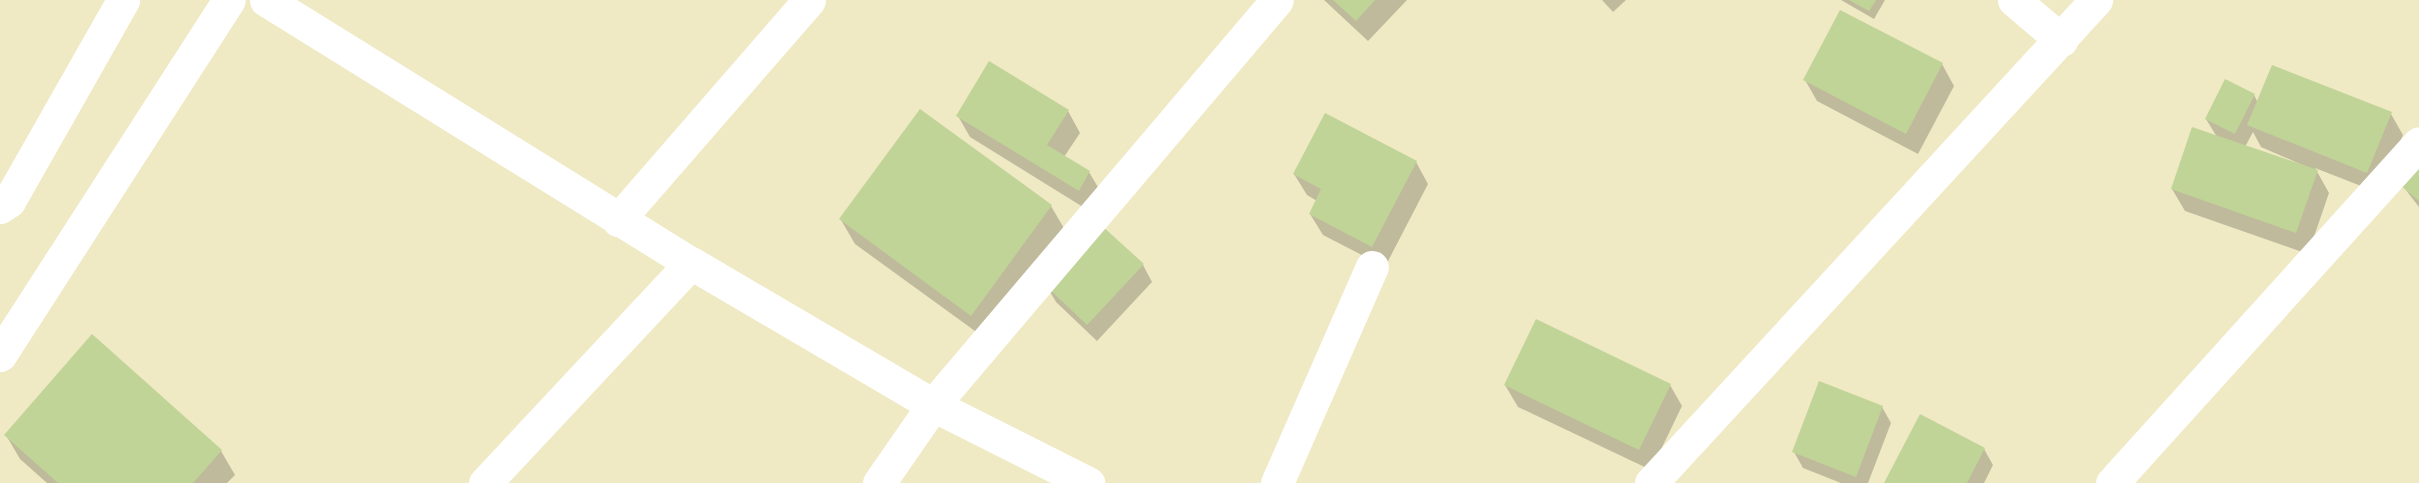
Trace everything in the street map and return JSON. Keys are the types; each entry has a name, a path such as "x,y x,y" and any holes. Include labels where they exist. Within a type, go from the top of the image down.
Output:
{"street":[{"path":"0,207 9,201 123,0"},
{"path":"0,355 229,0"},
{"path":"266,0 618,220 691,263 933,405 1088,483"},
{"path":"618,220 809,0"},
{"path":"879,483 933,405 1276,0"},
{"path":"2014,0 2061,40"},
{"path":"1652,483 2096,0"},
{"path":"2112,483 2419,143"},
{"path":"485,483 691,263"},
{"path":"1277,483 1372,267"}],"building":[{"path":"1333,0 1375,0 1356,21"},
{"path":"1849,0 1876,0 1869,11"},
{"path":"1840,10 1943,63 1906,134 1803,80"},
{"path":"989,61 1069,110 1047,145 1090,171 1079,191 956,116"},
{"path":"2272,65 2392,112 2367,173 2247,125"},
{"path":"2225,79 2255,94 2235,134 2205,119"},
{"path":"920,109 1052,205 971,316 839,219"},
{"path":"1325,113 1417,161 1372,247 1309,214 1321,189 1293,174"},
{"path":"2192,127 2318,170 2296,233 2171,189"},
{"path":"2419,163 2419,201 2400,185"},
{"path":"1101,225 1144,264 1087,325 1045,285"},
{"path":"1536,319 1671,384 1639,450 1504,385"},
{"path":"92,334 222,450 193,483 58,483 4,435"},
{"path":"1819,381 1883,406 1856,477 1792,452"},
{"path":"1920,414 1985,448 1967,483 1884,483"}]}
